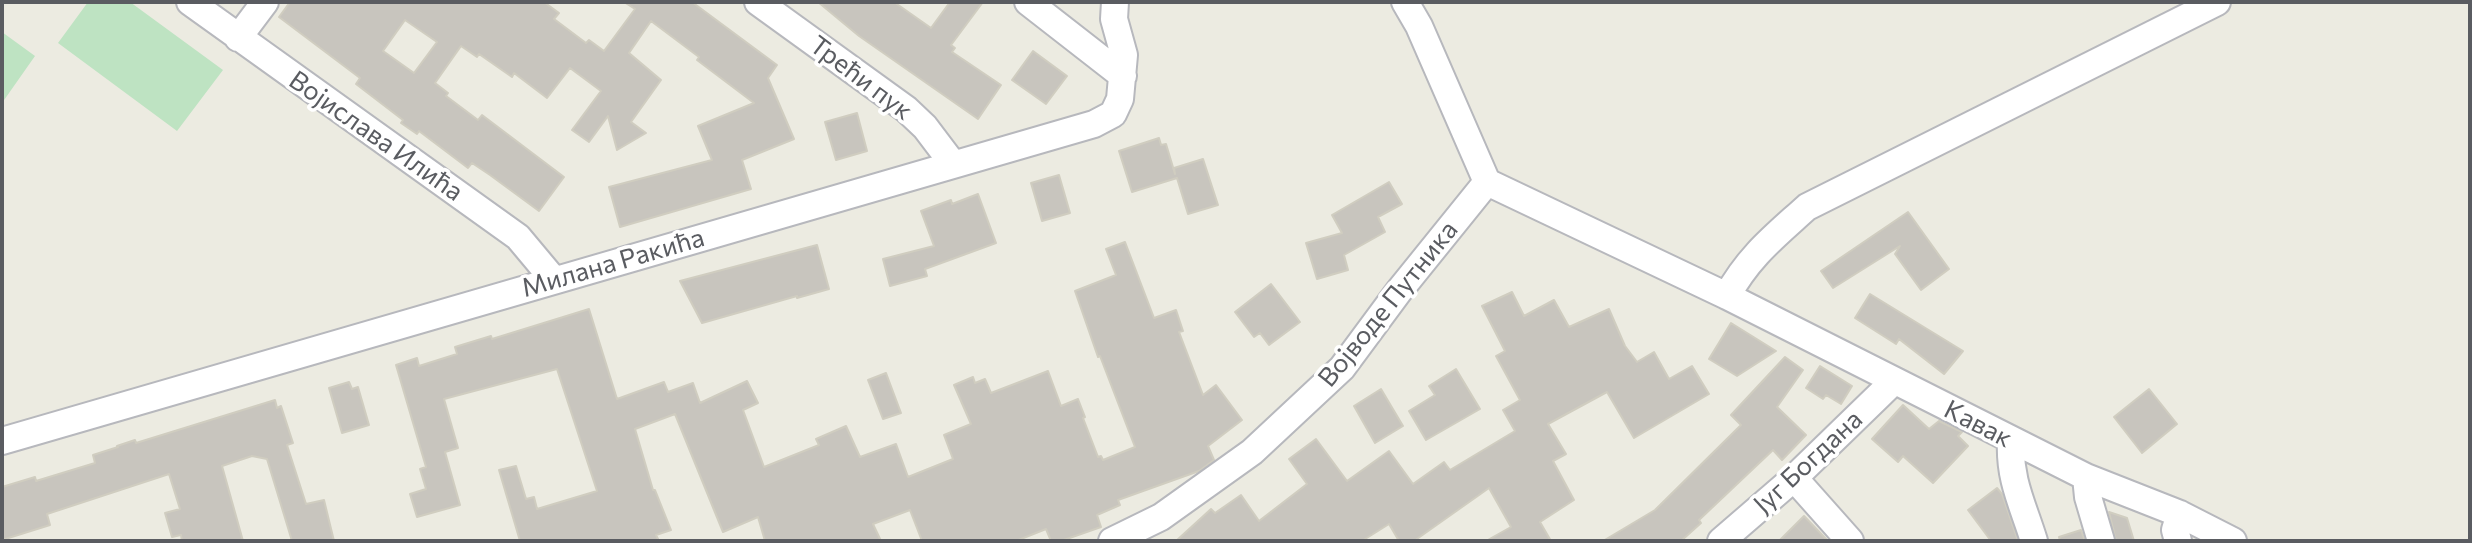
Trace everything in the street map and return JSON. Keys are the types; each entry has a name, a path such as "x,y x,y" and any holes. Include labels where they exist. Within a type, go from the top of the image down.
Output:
{"street":[{"name":"Војислава Илића","path":"190,2 519,237 554,281"},
{"path":"238,38 265,2"},
{"name":"Трећи пук","path":"758,2 906,109 925,127 953,164"},
{"path":"1028,2 1123,76"},
{"name":"Милана Ракића","path":"2,441 1094,124 1113,114 1120,99 1125,55 1114,19 1115,2"},
{"path":"1405,2 1419,26 1487,182"},
{"path":"1727,296 1741,271 1759,250 1807,207 2217,2"},
{"name":"Кавак","path":"1487,182 1727,296 2011,441 2086,477 2180,514 2233,541"},
{"name":"Војводе Путника","path":"1112,541 1161,517 1252,452 1342,368 1399,290 1487,182"},
{"name":"Југ Богдана","path":"1721,541 1794,478 1894,381"},
{"path":"2011,441 2011,470 2017,497 2034,541"},
{"path":"2086,477 2088,497 2101,541"},
{"path":"1794,478 1850,541"},
{"path":"2178,541 2175,530 2180,514"}],"green space":[{"path":"88,2 130,2 223,70 177,131 58,43"},
{"path":"2,32 35,56 2,103"}],"building":[{"path":"290,2 544,2 559,13 554,19 586,43 589,40 604,51 635,9 624,2 692,2 777,65 768,78 794,139 742,160 751,189 620,227 609,187 712,160 698,126 754,103 651,21 629,53 661,80 631,122 646,133 617,150 608,116 589,142 572,130 601,91 570,68 547,98 514,73 512,77 479,54 477,57 461,46 435,83 448,93 446,96 478,120 482,115 564,177 539,211 472,163 468,168 419,131 417,134 401,123 403,120 356,84 360,78 279,17","holes":["405,20 437,42 414,73 383,51"]},
{"path":"818,2 894,2 931,28 950,2 983,2 951,45 955,48 952,52 1001,85 978,119 859,36"},
{"path":"1033,51 1067,76 1046,104 1012,80"},
{"path":"857,113 867,151 836,160 825,122"},
{"path":"1159,138 1161,145 1166,144 1175,174 1174,168 1203,159 1218,205 1188,214 1177,178 1132,192 1119,151"},
{"path":"1059,175 1070,213 1042,221 1031,183"},
{"path":"1389,182 1402,204 1378,217 1385,232 1344,255 1348,270 1317,279 1306,243 1342,233 1332,215"},
{"path":"978,194 996,243 925,269 927,276 890,286 883,259 934,246 921,211 951,200 952,204"},
{"path":"1908,212 1949,269 1921,290 1895,254 1900,246 1833,288 1821,271"},
{"path":"1125,242 1154,318 1176,310 1183,331 1179,332 1203,395 1216,385 1242,420 1208,446 1214,460 1199,471 1118,500 1120,505 1097,515 1101,527 1061,541 1051,541 1046,529 1016,541 922,541 910,510 873,524 881,541 765,541 758,517 723,532 675,414 635,429 653,490 671,530 656,535 659,541 520,541 499,470 516,466 526,499 534,497 537,509 597,491 557,369 444,399 458,448 445,452 460,505 417,517 410,494 426,489 420,469 426,467 396,365 417,358 419,366 457,354 455,347 491,336 492,339 589,309 617,399 664,382 668,392 693,383 700,403 747,381 758,403 743,410 764,467 819,445 816,439 846,426 860,457 896,444 908,477 953,459 944,435 971,424 954,385 973,377 975,383 985,379 991,393 1048,371 1061,406 1078,399 1098,457 1101,456 1103,460 1135,447 1100,356 1098,357 1075,291 1116,275 1106,249"},
{"path":"817,245 829,289 702,323 680,281"},
{"path":"1271,284 1300,322 1269,345 1260,333 1254,337 1235,312"},
{"path":"1512,292 1524,316 1554,300 1569,327 1609,309 1625,346 1637,362 1654,352 1669,379 1692,366 1709,394 1634,438 1607,392 1548,424 1566,454 1553,461 1574,500 1540,522 1551,541 1486,541 1511,527 1489,488 1414,541 1399,541 1389,524 1362,541 1176,541 1211,509 1215,513 1241,495 1259,521 1307,484 1289,459 1316,439 1347,481 1389,451 1413,484 1444,462 1450,470 1515,431 1503,410 1520,400 1496,356 1505,351 1482,306"},
{"path":"1870,294 1963,351 1944,374 1899,339 1896,344 1855,318"},
{"path":"1731,323 1776,351 1737,376 1709,359"},
{"path":"1785,357 1803,370 1777,407 1806,435 1782,460 1773,450 1699,520 1701,523 1681,541 1603,541 1655,510 1741,425 1731,415"},
{"path":"1820,366 1852,386 1841,404 1826,395 1823,399 1806,388"},
{"path":"1456,369 1480,409 1426,440 1409,411 1435,395 1429,386"},
{"path":"886,373 901,413 883,419 868,380"},
{"path":"349,382 352,389 358,387 369,425 342,433 329,388"},
{"path":"1381,389 1403,426 1375,443 1354,406"},
{"path":"2149,389 2177,424 2142,453 2114,417"},
{"path":"275,400 277,408 281,406 293,443 287,445 306,504 324,500 334,541 292,541 267,459 252,456 222,466 243,541 182,541 181,535 172,537 165,513 180,509 169,474 47,514 50,525 2,540 2,487 35,477 36,481 95,463 93,455 117,446 135,440 136,443"},
{"path":"1903,405 1929,429 1939,421 1962,432 1958,436 1968,446 1933,483 1903,456 1898,462 1872,439"},
{"path":"1997,488 2002,494 2018,541 1991,541 1968,510"},
{"path":"2109,512 2127,518 2134,541 2116,541"},
{"path":"1804,516 1828,541 1779,541"},
{"path":"2081,530 2085,541 2060,541 2059,537"}]}
